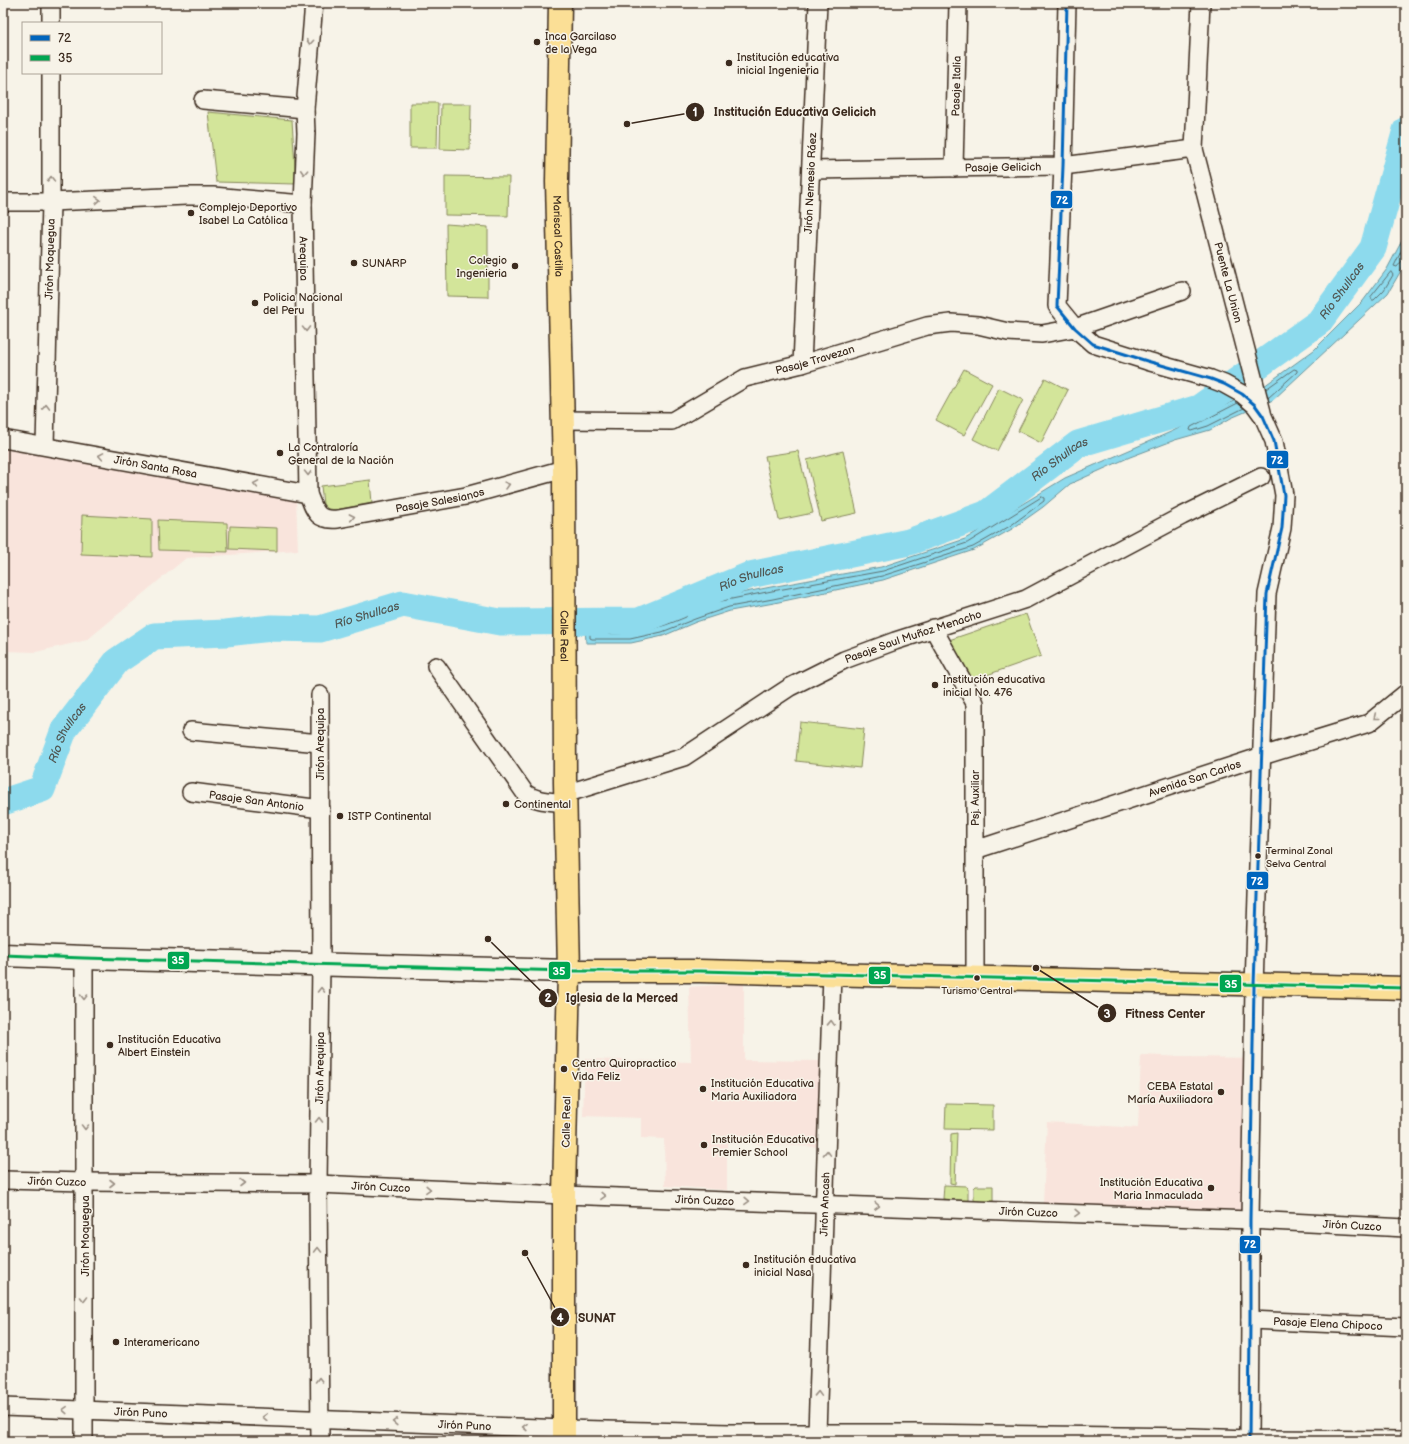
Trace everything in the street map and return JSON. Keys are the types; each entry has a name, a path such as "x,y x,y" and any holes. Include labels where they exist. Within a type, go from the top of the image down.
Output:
{"main road":[{"name":"Mariscal Castilla","path":"560,3 557,182 564,469"},
{"name":"Calle Real","path":"564,469 565,792 569,971 564,1195 564,1435"},
{"path":"569,971 700,971 1254,986 1406,988"}],"street":[{"path":"51,3 51,22"},
{"name":"Arequipa","path":"314,3 305,109 306,133 303,204 308,494 316,513"},
{"name":"Jirón Nemesio Ráez","path":"802,364 818,3"},
{"name":"Pasaje Italia","path":"954,168 958,3"},
{"path":"1067,3 1063,166 1057,306 1075,328 1093,344 1212,379 1242,394 1251,401 1263,416 1274,441 1284,496 1282,528 1267,594 1254,986 1250,1220 1249,1440"},
{"name":"Puente La Union","path":"1201,3 1194,149 1263,416"},
{"name":"Jirón Moquegua","path":"45,446 51,202 51,74"},
{"path":"203,100 305,109"},
{"name":"Pasaje Gelicich","path":"811,170 1063,166 1194,149"},
{"path":"3,202 51,202 212,196 303,204"},
{"name":"Pasaje Travezan","path":"563,420 672,421 745,378 802,364 927,326 951,324 978,325 1008,332 1042,334 1075,328 1182,291"},
{"name":"Jirón Santa Rosa","path":"3,438 308,494"},
{"name":"Pasaje Salesianos","path":"316,513 329,520 338,519 466,496 564,469"},
{"name":"Pasaje Saul Muñoz Menacho","path":"565,792 684,757 790,687 844,660 933,628 1026,599 1182,516 1261,477"},
{"name":"Psj. Auxiliar","path":"933,628 975,704 975,978"},
{"path":"436,666 525,793 540,800 565,792"},
{"name":"Avenida San Carlos","path":"975,850 1262,756 1369,723 1406,693"},
{"name":"Jirón Arequipa","path":"320,695 321,964 318,1184 320,1441"},
{"path":"191,731 320,742"},
{"name":"Pasaje San Antonio","path":"192,792 320,809"},
{"path":"3,955 569,971"},
{"name":"Jirón Moquegua","path":"84,958 84,1441"},
{"name":"Jirón Ancash","path":"817,1433 832,974"},
{"name":"Jirón Cuzco","path":"3,1180 318,1184 564,1195 1250,1220 1406,1228"},
{"name":"Pasaje Elena Chipoco","path":"1250,1320 1406,1327"},
{"name":"Jirón Puno","path":"3,1408 320,1419 564,1435 817,1433 915,1437 1193,1437 1249,1440 1406,1440"}],"shaded area":[{"path":"3,449 296,497 298,550 186,558 87,640 36,652 3,651"},
{"name":"Institución Educativa Maria Auxiliadora","path":"744,983 744,1060 823,1061 819,1147 727,1143 727,1190 665,1186 664,1139 641,1138 641,1118 583,1116 585,1059 691,1062 689,987"},
{"path":"1141,1055 1257,1058 1252,1213 1043,1203 1047,1122 1138,1128"}],"green space":[{"path":"410,103 438,103 437,148 410,148"},
{"path":"441,104 471,104 470,150 440,149"},
{"path":"208,112 292,120 296,184 216,182"},
{"path":"445,176 509,177 508,216 445,215"},
{"path":"446,224 488,227 488,297 447,296"},
{"path":"964,369 992,384 964,435 936,420"},
{"path":"1045,378 1068,390 1041,443 1018,431"},
{"path":"999,388 1023,400 997,451 973,439"},
{"path":"798,451 813,513 779,520 765,456"},
{"path":"843,451 857,513 821,521 807,460"},
{"path":"370,480 372,503 335,510 328,509 323,504 321,486"},
{"path":"82,515 152,519 152,557 81,554"},
{"path":"158,520 227,523 228,552 159,550"},
{"path":"230,526 277,528 277,551 229,549"},
{"path":"1026,614 1041,656 964,683 949,640"},
{"path":"800,722 864,729 860,768 796,761"},
{"path":"946,1104 993,1105 993,1130 945,1129"},
{"path":"957,1133 955,1184 950,1183 951,1134"},
{"path":"944,1185 966,1186 968,1188 968,1201 943,1199"},
{"path":"976,1186 993,1186 993,1202 974,1201 974,1188"}],"water":[{"path":"1406,233 1406,262 1388,293 1273,400 1231,418 1210,430 1175,440 1130,457 1070,484 1043,507 1012,529 974,550 883,580 730,611 696,622 663,636 631,643 586,643 585,626 635,614 881,567 965,539 1065,478 1173,431 1264,386 1314,350 1363,301 1387,269"}],"waterway":[{"name":"Río Shullcas","path":"3,802 42,789 64,730 117,661 154,636 226,633 272,628 320,629 403,604 500,622 639,621 750,575 909,542 986,514 1078,444 1199,408 1319,322 1373,248 1406,130"}],"transit line":[{"name":"72","path":"1067,3 1063,166 1057,306 1075,328 1093,344 1211,379 1242,394 1255,405 1263,416 1274,441 1284,495 1282,528 1267,594 1254,986 1250,1220 1249,1441"},
{"name":"35","path":"3,955 569,971 700,971 1406,988"}],"place":[{"name":"Inca Garcilaso de la Vega","path":"537,42"},
{"name":"Institución educativa inicial Ingenieria","path":"729,63"},
{"name":"Institución Educativa Gelicich","path":"627,124"},
{"name":"Complejo Deportivo Isabel La Católica","path":"191,213"},
{"name":"SUNARP","path":"354,263"},
{"name":"Colegio Ingenieria","path":"515,266"},
{"name":"Policia Nacional del Peru","path":"255,303"},
{"name":"La Contraloría General de la Nación","path":"280,453"},
{"name":"Institución educativa inicial No. 476","path":"935,685"},
{"name":"Continental","path":"506,804"},
{"name":"ISTP Continental","path":"340,816"},
{"name":"Terminal Zonal Selva Central","path":"1258,856"},
{"name":"Iglesia de la Merced","path":"488,939"},
{"name":"Fitness Center","path":"1036,968"},
{"name":"Turismo Central","path":"977,978"},
{"name":"Institución Educativa Albert Einstein","path":"110,1045"},
{"name":"Centro Quiropractico Vida Feliz","path":"564,1069"},
{"name":"Institución Educativa Maria Auxiliadora","path":"703,1089"},
{"name":"CEBA Estatal María Auxiliadora","path":"1221,1092"},
{"name":"Institución Educativa Premier School","path":"704,1145"},
{"name":"Institución Educativa Maria Inmaculada","path":"1211,1188"},
{"name":"SUNAT","path":"525,1253"},
{"name":"Institución educativa inicial Nasa","path":"746,1265"},
{"name":"Interamericano","path":"116,1342"}]}
